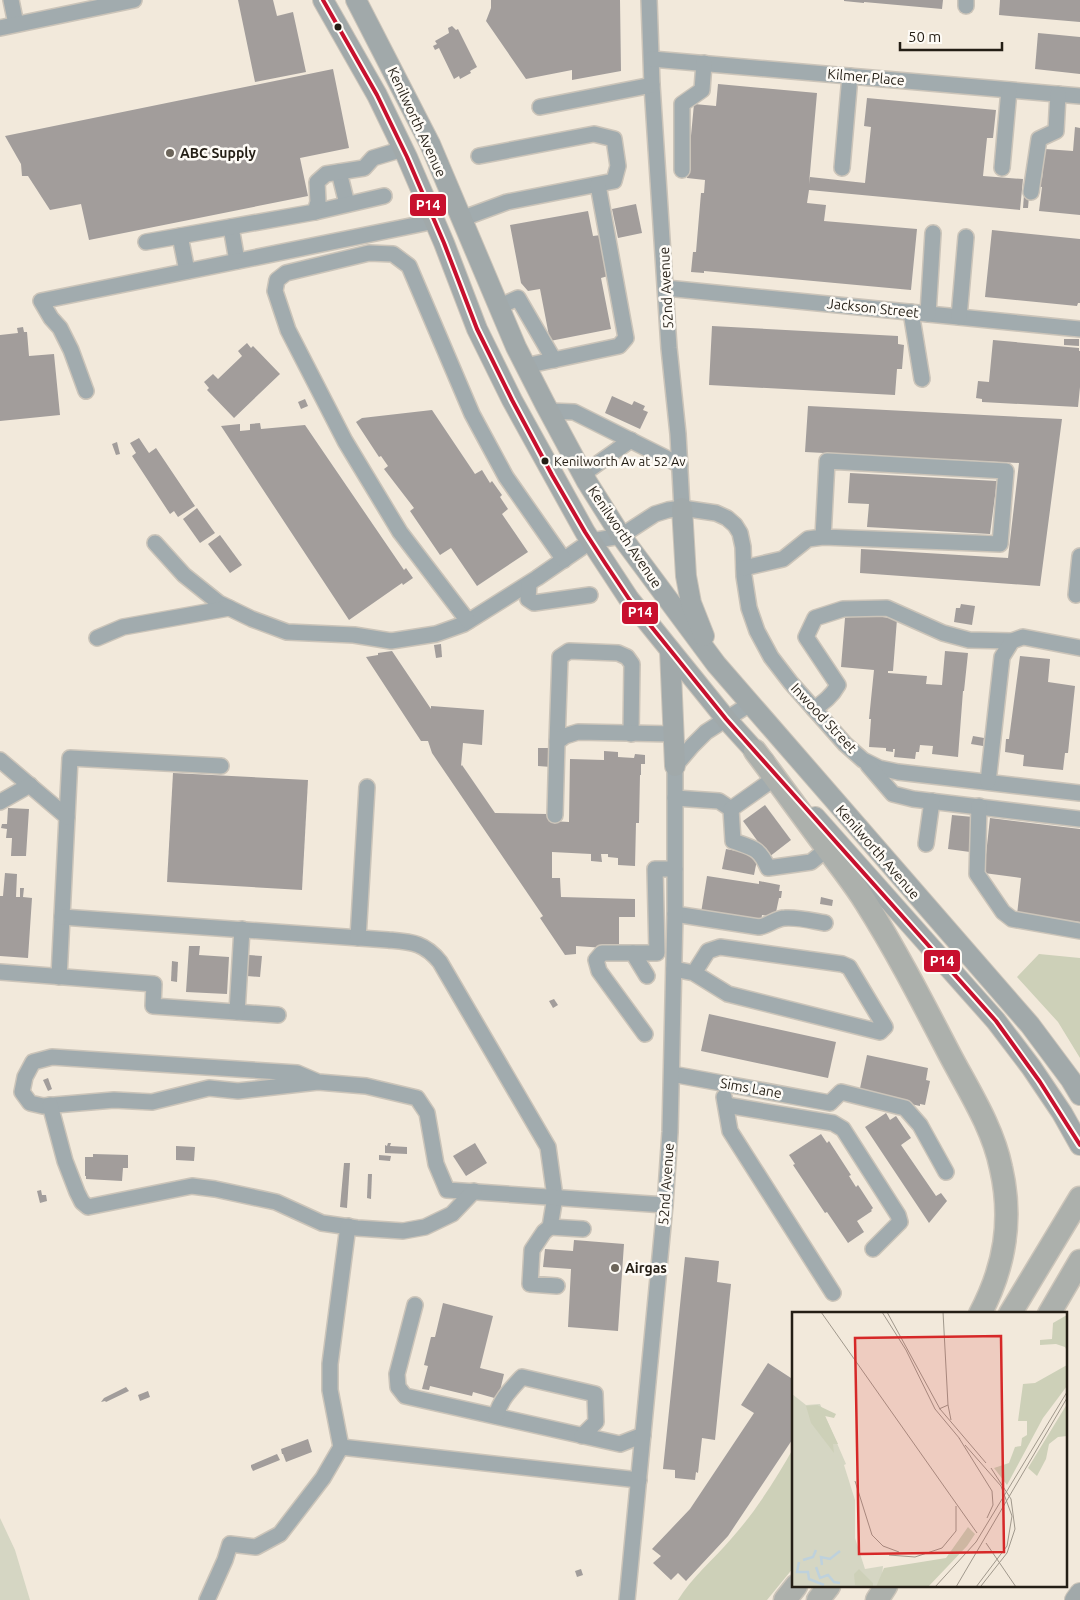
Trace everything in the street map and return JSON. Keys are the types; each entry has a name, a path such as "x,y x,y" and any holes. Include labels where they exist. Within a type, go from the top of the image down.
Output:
{"highway":[{"path":"755,751 865,901 899,957 976,1104 996,1151 1001,1167 1006,1204 1005,1240 998,1274 981,1312"},
{"path":"1011,1312 1080,1199"},
{"path":"1049,1312 1080,1261"},
{"path":"785,1600 794,1588"},
{"path":"818,1600 827,1588"},
{"path":"877,1600 885,1588"}],"main road":[{"name":"Kenilworth Avenue","path":"323,0 377,95 403,149 435,221 478,329 512,400 552,475 591,541 629,599 726,718 996,1021 1057,1105 1080,1145"},
{"name":"Kenilworth Avenue","path":"356,0 430,144 498,307 525,366 583,474 621,536 716,664 1030,1025 1080,1095"},
{"path":"682,508 686,576 691,603 716,664"},
{"path":"670,650 675,766"},
{"path":"1075,1600 1080,1593"}],"street":[{"path":"10,0 16,24"},
{"path":"0,28 134,0"},
{"name":"52nd Avenue","path":"649,0 652,86 669,348 678,434 682,508"},
{"name":"Kilmer Place","path":"652,58 1080,96"},
{"path":"682,170 682,104 702,90 704,63"},
{"path":"842,168 850,76"},
{"path":"540,107 652,86"},
{"path":"1002,168 1009,90"},
{"path":"1031,192 1039,139 1056,131 1058,94"},
{"path":"461,219 507,202 614,181 618,166 614,139 594,134 479,156"},
{"path":"315,212 318,202 317,182 326,174 364,168 373,158 403,149"},
{"path":"338,172 347,204"},
{"path":"525,366 619,346 626,338 598,185"},
{"path":"146,242 315,212 384,196"},
{"path":"86,391 71,350 60,328 51,318 41,301 435,221"},
{"path":"231,227 237,261"},
{"path":"928,314 933,233"},
{"path":"180,236 187,271"},
{"path":"959,317 966,238"},
{"path":"468,621 400,532 345,441 288,330 275,291 277,280 286,273 369,253 393,254 409,266 472,414 506,477 564,560"},
{"name":"Jackson Street","path":"666,288 1080,329"},
{"path":"498,307 518,298 554,360"},
{"path":"911,312 922,379"},
{"path":"549,411 574,412 680,465"},
{"path":"583,474 631,440"},
{"path":"744,568 783,559 808,539 823,537 1000,544 1006,471 827,462 823,537"},
{"path":"155,543 184,575 219,604 252,619 287,632 354,635 391,641 436,634 468,621 528,584 591,541 621,536 655,514 682,508"},
{"name":"Inwood Street","path":"682,508 716,513 727,518 735,525 740,533 743,547 749,608 757,632 771,657 791,684 845,744 864,760 879,768 898,772 1080,792"},
{"path":"1076,595 1080,556"},
{"path":"528,584 528,599 534,603 590,595"},
{"path":"97,638 123,627 229,608"},
{"path":"814,709 825,702 834,693 838,685 806,637 815,618 843,609 887,608 943,633 969,640 1012,641 1023,637 1080,648"},
{"path":"988,782 1002,657 1012,641"},
{"path":"555,815 560,656 569,652 618,653 627,658 632,664 631,734"},
{"path":"675,766 706,732 750,704"},
{"path":"557,742 565,736 578,732 674,734"},
{"path":"59,977 70,758 221,766"},
{"path":"0,760 68,817"},
{"path":"864,760 893,794 913,799 1080,819"},
{"name":"52nd Avenue","path":"627,1600 665,1204 670,1132 675,914 675,766"},
{"path":"731,808 775,778"},
{"path":"0,802 30,785"},
{"path":"358,938 367,787"},
{"path":"676,798 719,801 731,808"},
{"path":"926,844 932,801"},
{"path":"979,806 977,874 1003,912 1012,919 1080,931"},
{"path":"731,808 733,841 758,850 768,868 811,862 827,849"},
{"path":"645,1034 599,971 596,960 602,954 656,953 655,869 675,869"},
{"path":"675,914 759,927 767,926 785,918 825,923"},
{"path":"62,917 410,942 423,946 432,952 440,962 548,1147 555,1197 550,1227 544,1232 532,1250 530,1284 558,1286"},
{"path":"237,1012 242,930"},
{"path":"674,968 694,973 728,994 880,1032 885,1027 849,967 842,964 720,947 708,951 694,973"},
{"path":"633,953 647,976"},
{"path":"0,972 154,984 153,1006 278,1015"},
{"path":"318,1082 297,1073 52,1057 33,1062 25,1076 22,1092 30,1103 50,1106 114,1100 152,1102 209,1088 238,1091 318,1082 366,1086 417,1098 427,1112 436,1164 446,1190 665,1204"},
{"name":"Sims Lane","path":"672,1074 830,1103 841,1092 905,1108 920,1125 946,1172"},
{"path":"722,1083 730,1131 833,1293"},
{"path":"726,1105 833,1123 842,1129 898,1215 900,1222 873,1249"},
{"path":"50,1106 65,1161 82,1202 88,1207 192,1186 276,1202 322,1222 403,1231 425,1227 452,1214 474,1192"},
{"path":"207,1600 230,1544 256,1547 280,1534 323,1478 341,1447 330,1390 330,1364 348,1226"},
{"path":"550,1227 583,1229"},
{"path":"415,1306 397,1374 398,1387 405,1396 620,1444 643,1435"},
{"path":"496,1416 499,1406 522,1377 595,1394 596,1422 582,1436"},
{"path":"341,1447 639,1480"}],"green space":[{"path":"1039,954 1080,958 1080,1058 1058,1022 1017,977"},
{"path":"792,1450 792,1569 767,1600 678,1600 749,1517 773,1483"},
{"path":"0,1518 15,1550 30,1600 0,1600"}],"building":[{"path":"238,0 273,0 277,16 293,12 306,72 255,82"},
{"path":"491,0 620,0 621,71 572,80 572,70 526,79 486,21 491,8"},
{"path":"844,0 943,0 942,9"},
{"path":"1000,0 1080,0 1080,22 999,15"},
{"path":"452,26 456,30 458,29 477,67 460,79 459,76 454,79 439,48 435,50 433,46 437,44 435,41 449,33 448,28"},
{"path":"1038,33 1080,37 1080,74 1035,69"},
{"name":"ABC Supply","path":"333,69 349,148 300,158 308,196 89,240 81,204 50,210 28,176 22,176 21,164 5,136"},
{"path":"718,84 817,93 809,184 810,177 865,183 871,127 864,126 867,98 996,110 993,138 987,138 983,176 1023,179 1020,210 809,190 807,203 826,205 824,221 917,229 911,290 704,271 704,273 691,272 693,252 696,252 701,193 704,193 705,180 687,178 694,104 716,106"},
{"path":"1075,127 1080,128 1080,215 1039,211 1042,187 1035,186 1036,179 1042,179 1045,149 1073,151"},
{"path":"1024,195 1029,196 1028,208 1023,208"},
{"path":"636,204 642,233 618,238 612,209"},
{"path":"588,211 593,236 601,235 608,276 601,278 611,329 550,341 540,289 528,291 521,283 510,225"},
{"path":"992,230 1080,239 1080,303 1077,306 985,297"},
{"path":"712,326 898,336 898,344 904,345 902,369 897,369 895,395 709,385"},
{"path":"23,327 24,332 27,332 29,356 54,354 60,415 0,421 0,335 18,333 17,328"},
{"path":"1064,339 1079,339 1079,346 1064,345"},
{"path":"993,340 1079,348 1080,387 1078,407 982,402 982,399 976,398 978,381 989,382"},
{"path":"247,343 251,348 253,346 280,374 234,418 207,390 209,388 204,382 213,374 218,379 242,356 238,351"},
{"path":"612,396 632,405 634,401 645,406 643,410 648,412 640,429 605,413"},
{"path":"305,399 308,406 301,409 298,402"},
{"path":"808,406 1062,419 1040,586 860,573 861,549 1008,558 1019,463 805,452"},
{"path":"432,410 475,474 482,470 490,483 492,481 502,495 500,497 508,509 502,514 528,552 477,586 451,548 440,555 410,511 414,508 384,469 388,466 381,456 379,457 356,422 362,418"},
{"path":"260,423 261,429 305,425 404,570 406,568 413,578 403,585 402,583 349,620 221,426 240,424 240,431 250,430 250,424"},
{"path":"139,438 149,453 156,448 195,506 178,517 174,511 170,514 132,456 136,453 130,443"},
{"path":"117,442 120,454 116,455 112,444"},
{"path":"850,473 997,481 990,534 867,527 869,504 848,503"},
{"path":"197,508 215,533 200,543 183,519"},
{"path":"220,535 242,565 230,573 208,544"},
{"path":"961,604 975,606 972,625 954,622 956,608 960,608"},
{"path":"861,614 897,619 893,671 888,671 888,673 927,676 926,684 942,685 945,651 968,653 958,757 932,754 933,746 920,745 915,759 894,757 895,749 893,749 893,752 886,751 886,748 869,747 871,719 869,719 874,670 841,667 845,618"},
{"path":"441,644 442,657 436,658 434,645"},
{"path":"392,651 431,709 431,706 484,710 482,745 463,743 461,766 495,813 547,814 551,821 569,822 570,759 604,760 604,751 618,752 618,757 634,758 635,754 645,755 645,764 641,764 640,775 639,823 636,823 635,866 618,865 618,858 608,857 608,854 601,854 602,862 591,861 591,854 552,852 552,878 560,878 561,897 635,899 635,917 619,917 619,949 576,946 576,954 565,955 540,918 543,916 432,753 428,741 421,741 366,657"},
{"path":"1020,656 1050,659 1048,682 1075,686 1068,753 1065,753 1063,770 1023,766 1024,755 1005,752 1006,739 1009,739"},
{"path":"973,736 984,738 983,746 971,744"},
{"path":"538,748 551,748 551,767 538,766"},
{"path":"173,773 308,780 302,890 167,882"},
{"path":"765,805 791,840 769,857 743,821"},
{"path":"8,808 29,809 26,856 11,856 12,838 6,838 7,829 1,828 2,824 7,824"},
{"path":"952,815 973,817 970,852 948,849"},
{"path":"990,818 1080,829 1080,922 1017,915 1021,878 984,873"},
{"path":"726,849 758,855 754,875 722,869"},
{"path":"5,873 17,874 16,897 20,897 20,888 24,888 23,897 32,898 28,958 0,956 0,896 3,896"},
{"path":"707,876 759,884 759,881 780,885 779,891 782,891 781,898 779,898 775,917 762,915 761,922 701,913"},
{"path":"821,897 833,900 832,906 820,904"},
{"path":"189,946 200,946 199,955 229,957 227,994 186,992"},
{"path":"249,955 262,956 260,977 247,976"},
{"path":"172,961 178,962 177,982 171,981"},
{"path":"554,999 558,1005 553,1008 549,1001"},
{"path":"709,1014 836,1042 828,1078 701,1051"},
{"path":"867,1055 928,1068 926,1080 930,1081 925,1105 920,1104 920,1106 859,1093"},
{"path":"48,1078 52,1089 48,1091 43,1080"},
{"path":"886,1113 890,1120 896,1116 911,1138 901,1145 936,1196 941,1193 947,1201 929,1223 865,1127"},
{"path":"821,1134 827,1143 829,1141 851,1175 849,1176 856,1187 858,1185 873,1208 872,1211 857,1221 864,1232 848,1243 827,1212 825,1213 793,1165 795,1164 789,1155"},
{"path":"388,1143 391,1143 390,1146 407,1147 407,1154 385,1153 385,1145 387,1146"},
{"path":"475,1143 487,1163 466,1176 453,1156"},
{"path":"176,1146 195,1147 194,1161 176,1160"},
{"path":"93,1154 128,1155 128,1168 123,1168 122,1181 86,1179 85,1157 93,1157"},
{"path":"379,1155 391,1156 390,1161 379,1160"},
{"path":"344,1163 350,1163 347,1208 340,1207"},
{"path":"368,1174 372,1174 371,1199 367,1198"},
{"path":"41,1190 42,1195 46,1195 47,1201 40,1203 37,1191"},
{"path":"574,1240 624,1244 618,1331 568,1327 571,1269 543,1267 545,1249 573,1251"},
{"path":"685,1257 719,1261 717,1282 731,1284 715,1440 702,1438 698,1473 696,1472 695,1480 675,1478 675,1470 663,1469"},
{"path":"443,1303 493,1316 480,1368 504,1374 498,1399 473,1392 472,1396 430,1386 429,1390 422,1389 428,1366 424,1365 431,1337 435,1337"},
{"path":"768,1363 792,1379 792,1440 728,1536 686,1581 678,1573 671,1580 653,1563 661,1556 652,1549 690,1509 754,1413 741,1405"},
{"path":"126,1387 129,1391 106,1402 101,1402 104,1398"},
{"path":"148,1391 150,1397 140,1401 138,1395"},
{"path":"308,1439 312,1452 286,1462 281,1449"},
{"path":"277,1454 280,1460 253,1471 251,1465"},
{"path":"581,1569 583,1575 577,1577 575,1571"}],"transit line":[{"name":"P14","path":"323,0 377,95 407,157 444,243 477,329 512,400 552,475 605,563 629,599 726,719 996,1021 1040,1082 1080,1145"}],"place":[{"name":"ABC Supply","path":"170,153"},
{"name":"Kenilworth Av at 52 Av","path":"545,461"},
{"name":"Airgas","path":"615,1268"}]}
